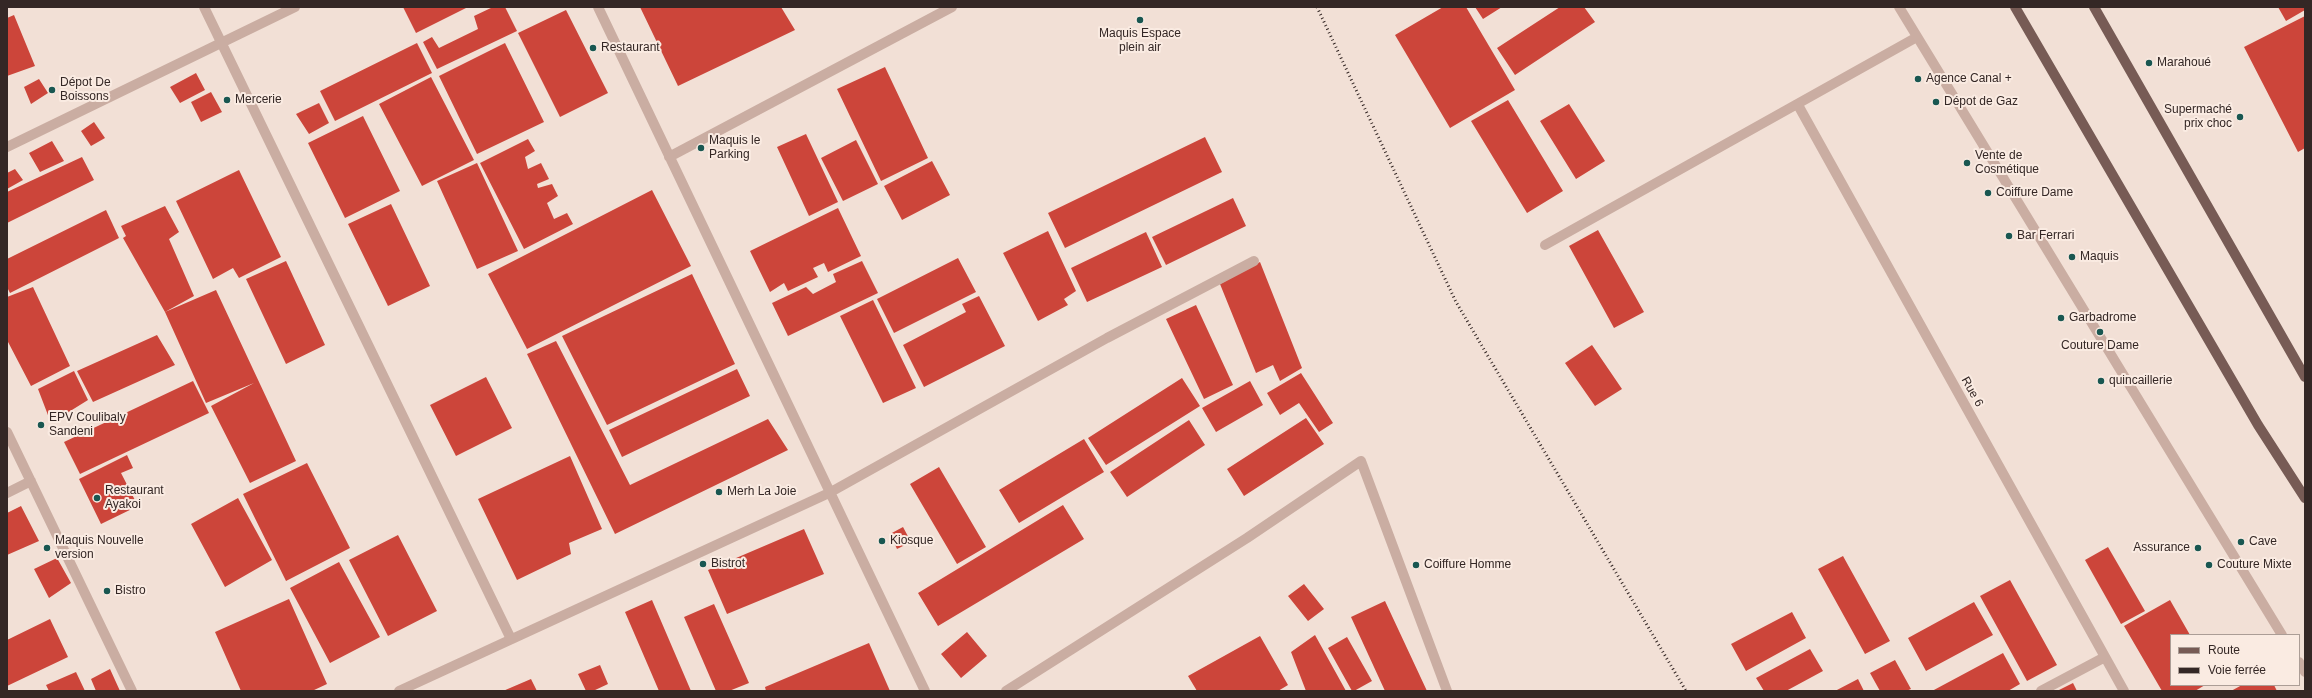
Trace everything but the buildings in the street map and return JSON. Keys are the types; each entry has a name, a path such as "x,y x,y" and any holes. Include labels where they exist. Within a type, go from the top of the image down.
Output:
{"main road":[{"path":"2015,7 2258,425 2305,498"},
{"path":"2094,7 2305,377"}],"street":[{"path":"204,7 511,640"},
{"path":"7,147 295,7"},
{"path":"598,7 829,493 925,691"},
{"path":"669,157 952,7"},
{"path":"1899,7 2281,634"},
{"path":"1545,245 1798,105 1916,37"},
{"name":"Rue 6","path":"1798,105 2124,691"},
{"path":"399,691 829,493 1106,338 1254,261"},
{"path":"7,432 132,691"},
{"path":"1006,691 1247,538 1361,461 1447,691"},
{"path":"7,493 31,481"},
{"path":"2041,691 2105,657"}],"railway":[{"path":"1317,7 1456,302 1686,691"}],"place":[{"name":"Maquis Espace plein air","path":"1140,20"},
{"name":"Restaurant","path":"593,48"},
{"name":"Marahoué","path":"2149,63"},
{"name":"Agence Canal +","path":"1918,79"},
{"name":"Dépot De Boissons","path":"52,90"},
{"name":"Mercerie","path":"227,100"},
{"name":"Dépot de Gaz","path":"1936,102"},
{"name":"Supermaché prix choc","path":"2240,117"},
{"name":"Maquis le Parking","path":"701,148"},
{"name":"Vente de Cosmétique","path":"1967,163"},
{"name":"Coiffure Dame","path":"1988,193"},
{"name":"Bar Ferrari","path":"2009,236"},
{"name":"Maquis","path":"2072,257"},
{"name":"Garbadrome","path":"2061,318"},
{"name":"Couture Dame","path":"2100,332"},
{"name":"quincaillerie","path":"2101,381"},
{"name":"EPV Coulibaly Sandeni","path":"41,425"},
{"name":"Merh La Joie","path":"719,492"},
{"name":"Restaurant Ayakoi","path":"97,498"},
{"name":"Kiosque","path":"882,541"},
{"name":"Cave","path":"2241,542"},
{"name":"Maquis Nouvelle version","path":"47,548"},
{"name":"Assurance","path":"2198,548"},
{"name":"Bistrot","path":"703,564"},
{"name":"Coiffure Homme","path":"1416,565"},
{"name":"Couture Mixte","path":"2209,565"},
{"name":"Bistro","path":"107,591"}]}
